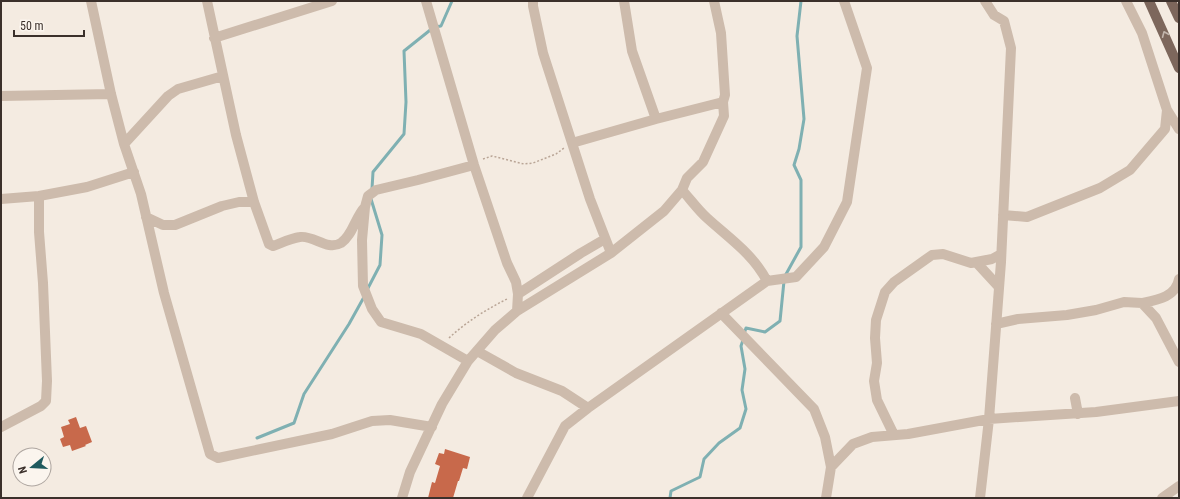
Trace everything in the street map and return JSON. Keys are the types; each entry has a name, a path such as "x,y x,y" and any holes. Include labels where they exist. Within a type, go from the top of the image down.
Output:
{"main road":[{"path":"1149,1 1179,68"},
{"path":"1171,1 1179,18"}],"street":[{"path":"92,1 111,94 124,144 134,172 164,293 210,454 218,458 332,434 372,421 390,420 432,427"},
{"path":"207,1 236,136 254,202 269,244 273,246 300,237 310,238 333,246 341,243 351,232 359,213 365,207"},
{"path":"214,38 332,1"},
{"path":"426,1 474,165 507,263 516,282 518,294 517,311"},
{"path":"624,1 632,51 656,119"},
{"path":"402,498 410,472 442,404 468,361 477,350 495,330 517,311 611,253 664,211 682,190 687,178 703,162 724,116 723,102 725,95 721,33 714,1"},
{"path":"527,498 565,426 588,408 767,281 796,277 824,247 848,202 867,68 844,1"},
{"path":"980,498 989,419 999,287 1010,48 1004,21 994,15 985,1"},
{"path":"1126,1 1142,33 1167,110 1179,129"},
{"path":"535,3 543,53 590,198 611,253"},
{"path":"124,144 160,104 173,92 178,89 223,76"},
{"path":"1,96 111,94"},
{"path":"572,143 723,102"},
{"path":"1003,215 1027,217 1100,188 1130,170 1165,129 1167,110"},
{"path":"1165,129 1179,129"},
{"path":"468,361 421,334 381,322 372,309 363,286 362,240 365,207 368,196 376,190 474,165"},
{"path":"1,199 39,196 87,187 134,172"},
{"path":"682,190 707,218 744,251 760,268 767,281"},
{"path":"1,427 42,406 46,401 47,381 44,283 39,232 39,196"},
{"path":"146,217 163,225 175,225 222,206 239,202 254,202"},
{"path":"518,294 605,239"},
{"path":"894,435 877,400 874,381 877,362 875,338 876,320 885,292 894,282 932,255 943,254 971,263 992,259 1001,254"},
{"path":"976,262 999,287"},
{"path":"996,324 1018,319 1067,315 1096,310 1124,302 1142,303 1158,299 1172,293 1178,286 1179,279"},
{"path":"1156,318 1155,307 1158,299"},
{"path":"1142,303 1156,318 1179,362"},
{"path":"721,313 814,409 825,437 831,467 826,498"},
{"path":"477,350 516,373 562,391 588,408"},
{"path":"1075,398 1078,414"},
{"path":"831,467 853,444 872,437 908,434 989,419 1078,414 1179,401"},
{"path":"1162,498 1179,486"}],"path":[{"path":"474,165 492,156 524,164 533,163 556,154 572,143"},
{"path":"442,346 464,326 495,306 518,294"}],"building":[{"path":"76,417 80,428 86,426 92,442 72,451 70,445 63,447 60,439 64,437 61,427 70,424 68,420"},
{"path":"445,449 470,457 467,469 463,468 453,498 428,498 432,482 435,483 440,466 435,464 439,453 444,454"}],"waterway":[{"path":"372,189 373,172 404,134 406,102 404,51 434,27 441,26 452,1"},
{"path":"785,276 801,247 801,180 794,165 799,149 804,119 797,36 801,1"},
{"path":"367,290 380,265 382,235 371,199"},
{"path":"744,334 746,328 765,332 780,321 784,281"},
{"path":"257,438 294,423 304,394 349,324 364,297"},
{"path":"670,498 671,491 700,477 704,459 719,443 740,428 746,409 742,390 745,369 741,346 743,340"}]}
